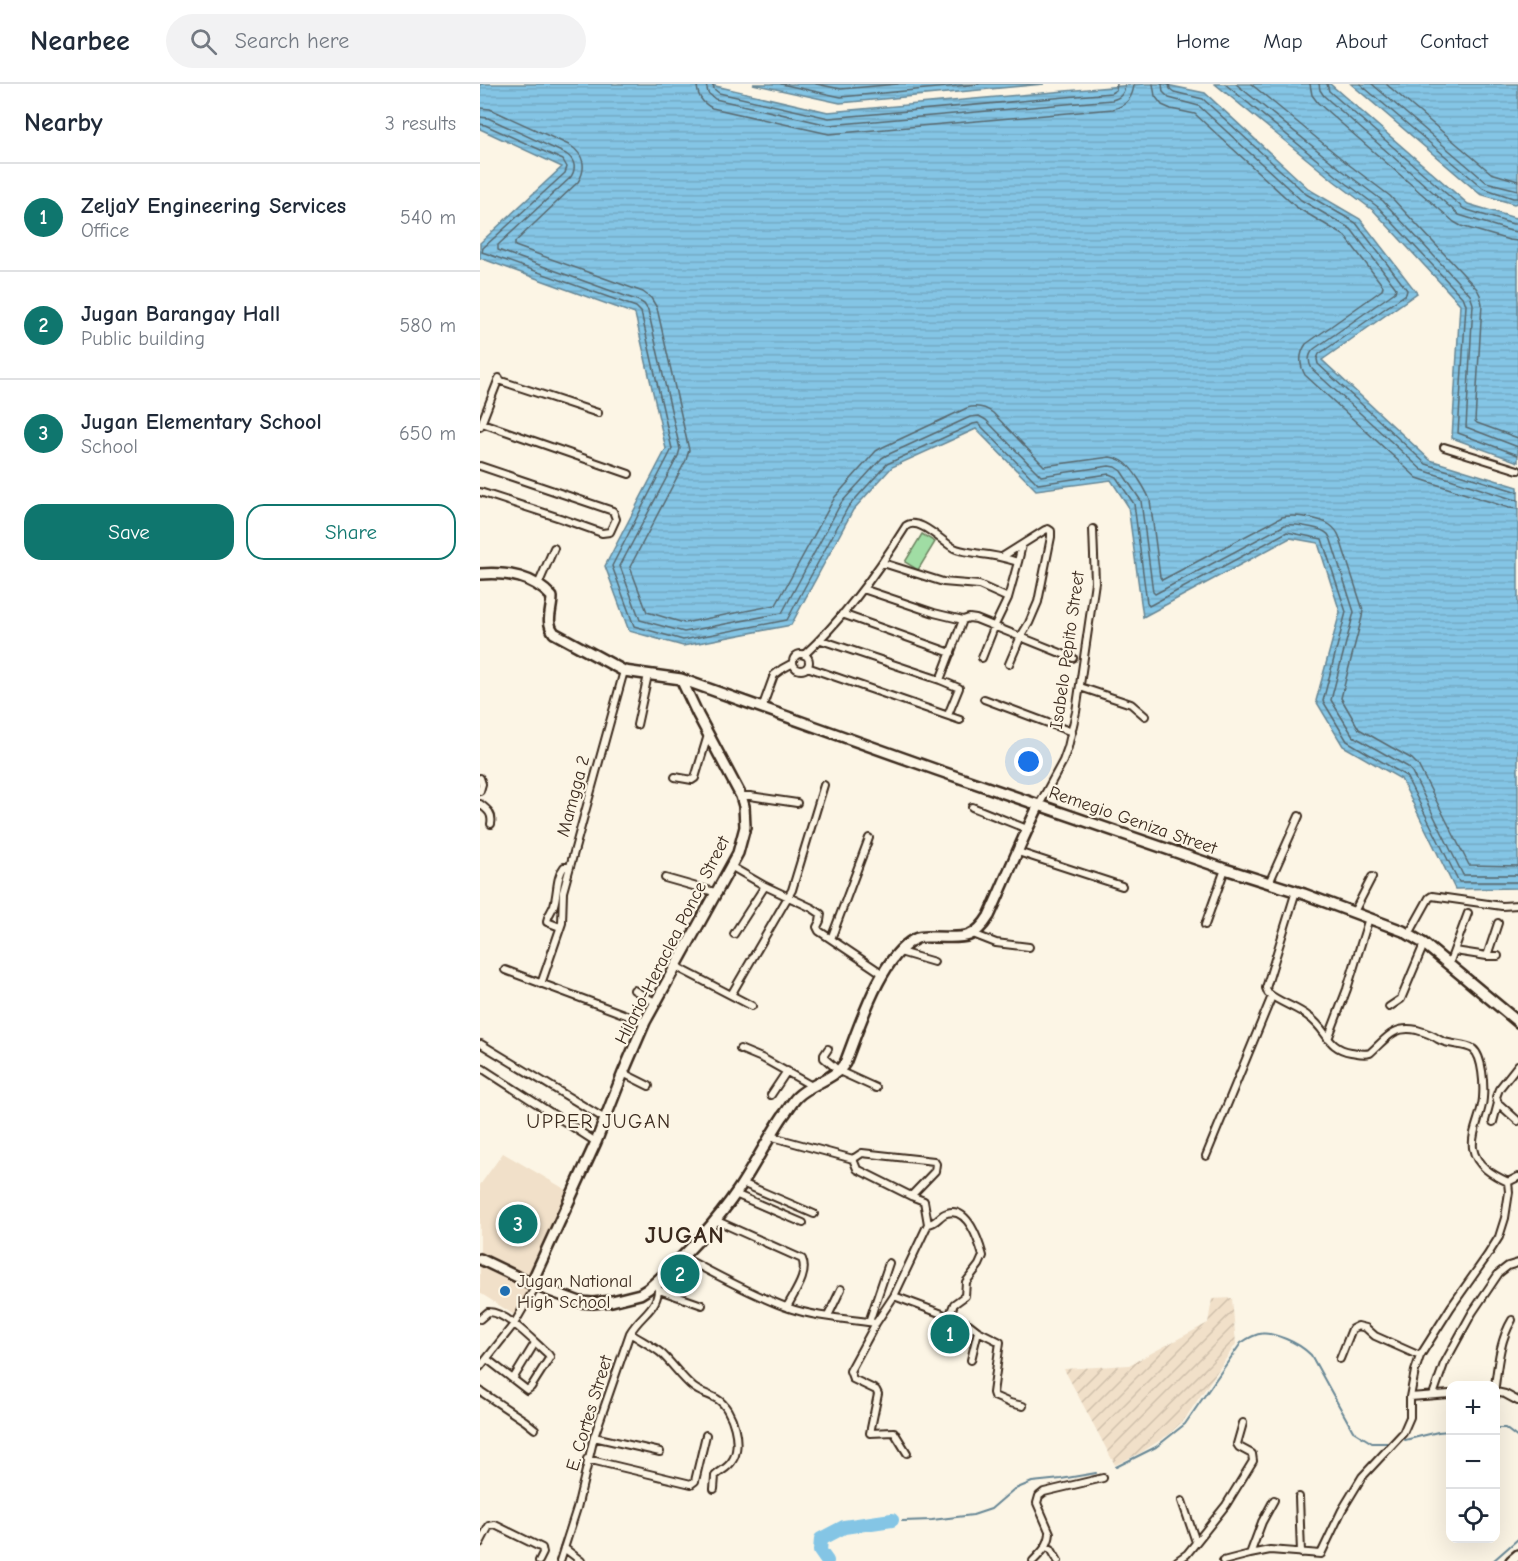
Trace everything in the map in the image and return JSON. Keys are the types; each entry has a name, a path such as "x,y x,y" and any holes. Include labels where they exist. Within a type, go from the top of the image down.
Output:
{"street":[{"path":"598,413 499,379 481,425 629,474"},
{"path":"1444,447 1518,470"},
{"path":"480,466 613,511 616,519 610,532 602,533 480,492"},
{"path":"804,656 863,589 909,523 913,522 931,532 955,549 1018,562"},
{"name":"Isabelo Pepito Street","path":"1039,805 1063,762 1072,732 1095,582 1093,529"},
{"path":"1002,557 1045,530 1051,531 1038,602 1009,664"},
{"path":"982,658 1008,598 1022,545"},
{"path":"538,585 554,548"},
{"path":"883,563 943,582 979,585 1008,598"},
{"path":"480,574 515,575 538,585 552,597 549,625 554,633 624,671 681,679"},
{"path":"863,589 934,613 963,620 969,618 994,626 1073,658"},
{"path":"842,614 951,653"},
{"path":"940,680 963,620"},
{"path":"820,640 959,688 948,715"},
{"path":"762,708 774,675 793,663 796,656 802,655 808,660 807,667"},
{"path":"793,663 800,670 807,667 960,720"},
{"name":"Mamgga 2","path":"541,984 562,923 563,892 624,671"},
{"path":"637,725 648,675"},
{"name":"Remegio Geniza Street","path":"681,679 1039,805 1296,891 1409,934 1518,1022"},
{"name":"Hilario-Heraclea Ponce Street","path":"533,1285 596,1142 645,1022 732,867 745,827 741,796 681,679"},
{"path":"1080,687 1131,705 1145,716"},
{"path":"984,699 1072,732"},
{"path":"675,777 692,780 695,778 708,735"},
{"path":"480,778 482,784 480,791"},
{"path":"731,995 792,890 824,785"},
{"path":"741,796 797,803"},
{"path":"480,804 491,814 491,824"},
{"path":"480,1258 533,1285 571,1300 593,1303 612,1301 640,1294 658,1285 735,1194 769,1136 796,1098 839,1071 845,1063 874,990 900,952 918,938 966,937 983,926 1039,805"},
{"path":"972,807 1027,829"},
{"path":"1269,883 1299,816"},
{"path":"831,939 869,838"},
{"path":"1018,852 1122,886"},
{"path":"560,927 547,922 547,919 554,905 560,871 564,867 570,867"},
{"path":"732,867 818,912 821,918 818,929 883,974"},
{"path":"1205,925 1225,869"},
{"path":"1354,912 1372,877"},
{"path":"665,878 718,893"},
{"path":"734,934 765,886"},
{"path":"1296,891 1266,988 1268,993 1309,1016 1336,1048 1342,1050 1370,1053 1390,1034 1404,1028 1427,1033 1448,1044 1472,1048 1481,1063 1483,1099 1473,1138 1473,1148 1487,1171 1508,1182 1518,1178"},
{"path":"1409,934 1432,896 1502,906 1518,905"},
{"path":"1449,964 1468,913"},
{"path":"1328,1039 1347,989 1369,918"},
{"path":"1488,956 1498,923"},
{"path":"973,934 996,943 1029,947"},
{"path":"1389,1007 1401,999 1423,943"},
{"path":"1455,951 1498,956"},
{"path":"900,952 934,962"},
{"path":"675,966 752,1006"},
{"path":"505,970 645,1022"},
{"path":"634,990 655,1002"},
{"path":"1206,1156 1272,996"},
{"path":"481,1044 605,1119"},
{"path":"740,1049 764,1059 812,1086"},
{"path":"828,1049 824,1059 839,1071 876,1088"},
{"path":"1518,1065 1499,1089 1496,1097 1498,1103 1518,1121"},
{"path":"480,1066 596,1142"},
{"path":"771,1095 787,1071"},
{"path":"623,1073 649,1086"},
{"path":"1494,1122 1498,1103"},
{"path":"769,1136 853,1159 862,1153 934,1161 935,1171 911,1196"},
{"path":"853,1159 857,1169 924,1201 928,1224 894,1296 852,1367 851,1375 876,1390 878,1394 870,1433 894,1432 908,1454"},
{"path":"1321,1554 1342,1510 1362,1477 1403,1433 1410,1417 1410,1397 1420,1356 1498,1237 1505,1218 1509,1192 1508,1182"},
{"path":"742,1183 814,1214"},
{"path":"735,1194 803,1223"},
{"path":"928,1224 934,1223 946,1213 956,1213 964,1217 978,1239 983,1256 966,1282 965,1296 954,1304 949,1317"},
{"path":"715,1220 802,1259 803,1276 787,1307"},
{"path":"682,1257 787,1307 876,1323"},
{"path":"869,1322 890,1263"},
{"path":"1432,1395 1444,1364 1472,1313 1499,1273 1508,1266 1518,1263"},
{"path":"480,1367 514,1324 533,1285"},
{"path":"658,1285 702,1305"},
{"name":"E. Cortes Street","path":"560,1561 582,1492 587,1459 630,1333 654,1305 658,1297 658,1285"},
{"path":"828,1316 841,1289"},
{"path":"894,1296 969,1324 1000,1342 994,1396 1023,1406"},
{"path":"480,1319 493,1311 505,1317 550,1358 527,1390 487,1359"},
{"path":"1496,1381 1498,1357 1512,1320"},
{"path":"1340,1359 1352,1329 1358,1326 1420,1356"},
{"path":"970,1360 978,1331"},
{"path":"630,1333 663,1355 694,1388 717,1399 729,1412 735,1432 735,1456 731,1463 715,1476 714,1489"},
{"path":"513,1379 535,1343"},
{"path":"480,1392 535,1429"},
{"path":"1500,1393 1518,1401"},
{"path":"1410,1397 1446,1394"},
{"path":"1177,1561 1187,1554 1226,1505 1253,1461 1252,1454 1237,1444 1243,1423"},
{"path":"587,1459 691,1484 695,1481 706,1435"},
{"path":"594,1437 660,1452"},
{"path":"1033,1561 1046,1547 1050,1533 1037,1503 1039,1497 1044,1492 1103,1478"},
{"path":"1299,1497 1301,1553"},
{"path":"1250,1554 1274,1500"},
{"path":"1182,1501 1196,1542"},
{"path":"480,1543 489,1526 495,1525 542,1548 543,1553 539,1561"},
{"path":"1046,1547 1052,1549 1058,1561"},
{"path":"564,1548 581,1561"},
{"path":"1223,1561 1270,1550 1321,1554"},
{"path":"1321,1554 1326,1561"},
{"path":"1511,1561 1518,1555"}],"shaded area":[{"path":"503,1153 570,1192 530,1279 480,1256 480,1185"},
{"name":"Jugan National High School","path":"480,1265 531,1290 516,1316 480,1293"},
{"path":"1232,1298 1236,1344 1184,1420 1168,1435 1142,1452 1115,1465 1064,1369 1129,1365 1208,1323 1212,1299"}],"green space":[{"path":"922,534 935,542 918,570 905,562"}],"water":[{"path":"480,84 707,84 828,112 1144,84 1162,84 1205,93 1310,190 1360,219 1417,293 1322,360 1430,460 1518,487 1518,888 1455,889 1401,779 1343,746 1316,701 1340,612 1318,543 1290,538 1143,617 1128,506 1111,480 1036,490 976,429 892,467 853,510 791,625 683,646 629,631 605,566 666,449 635,314 480,258 480,243 562,167 480,129"},
{"path":"753,84 1044,84 840,103"},
{"path":"1215,84 1330,84 1468,204 1518,217 1518,462 1452,438 1460,304 1374,211"},
{"path":"1351,84 1518,84 1518,203 1514,204 1480,194"}],"waterway":[{"path":"1116,1467 1156,1447 1185,1424 1241,1343 1258,1334 1286,1339 1308,1352 1353,1431 1372,1443 1387,1443"},
{"path":"1500,1428 1505,1428 1518,1438"},
{"path":"1405,1440 1446,1431"},
{"path":"902,1521 973,1515 991,1509 1013,1490 1032,1482 1096,1473"},
{"path":"827,1561 820,1551 821,1539 844,1527 892,1520"},
{"path":"1493,1561 1518,1539"}],"place":[{"name":"Jugan Elementary School","path":"518,1224"},
{"name":"Jugan Barangay Hall","path":"680,1274"},
{"name":"Jugan National High School","path":"505,1291"},
{"name":"ZeljaY Engineering Services","path":"950,1334"}],"district":[{"name":"UPPER JUGAN","path":"599,1121"},
{"name":"JUGAN","path":"685,1235"}]}
